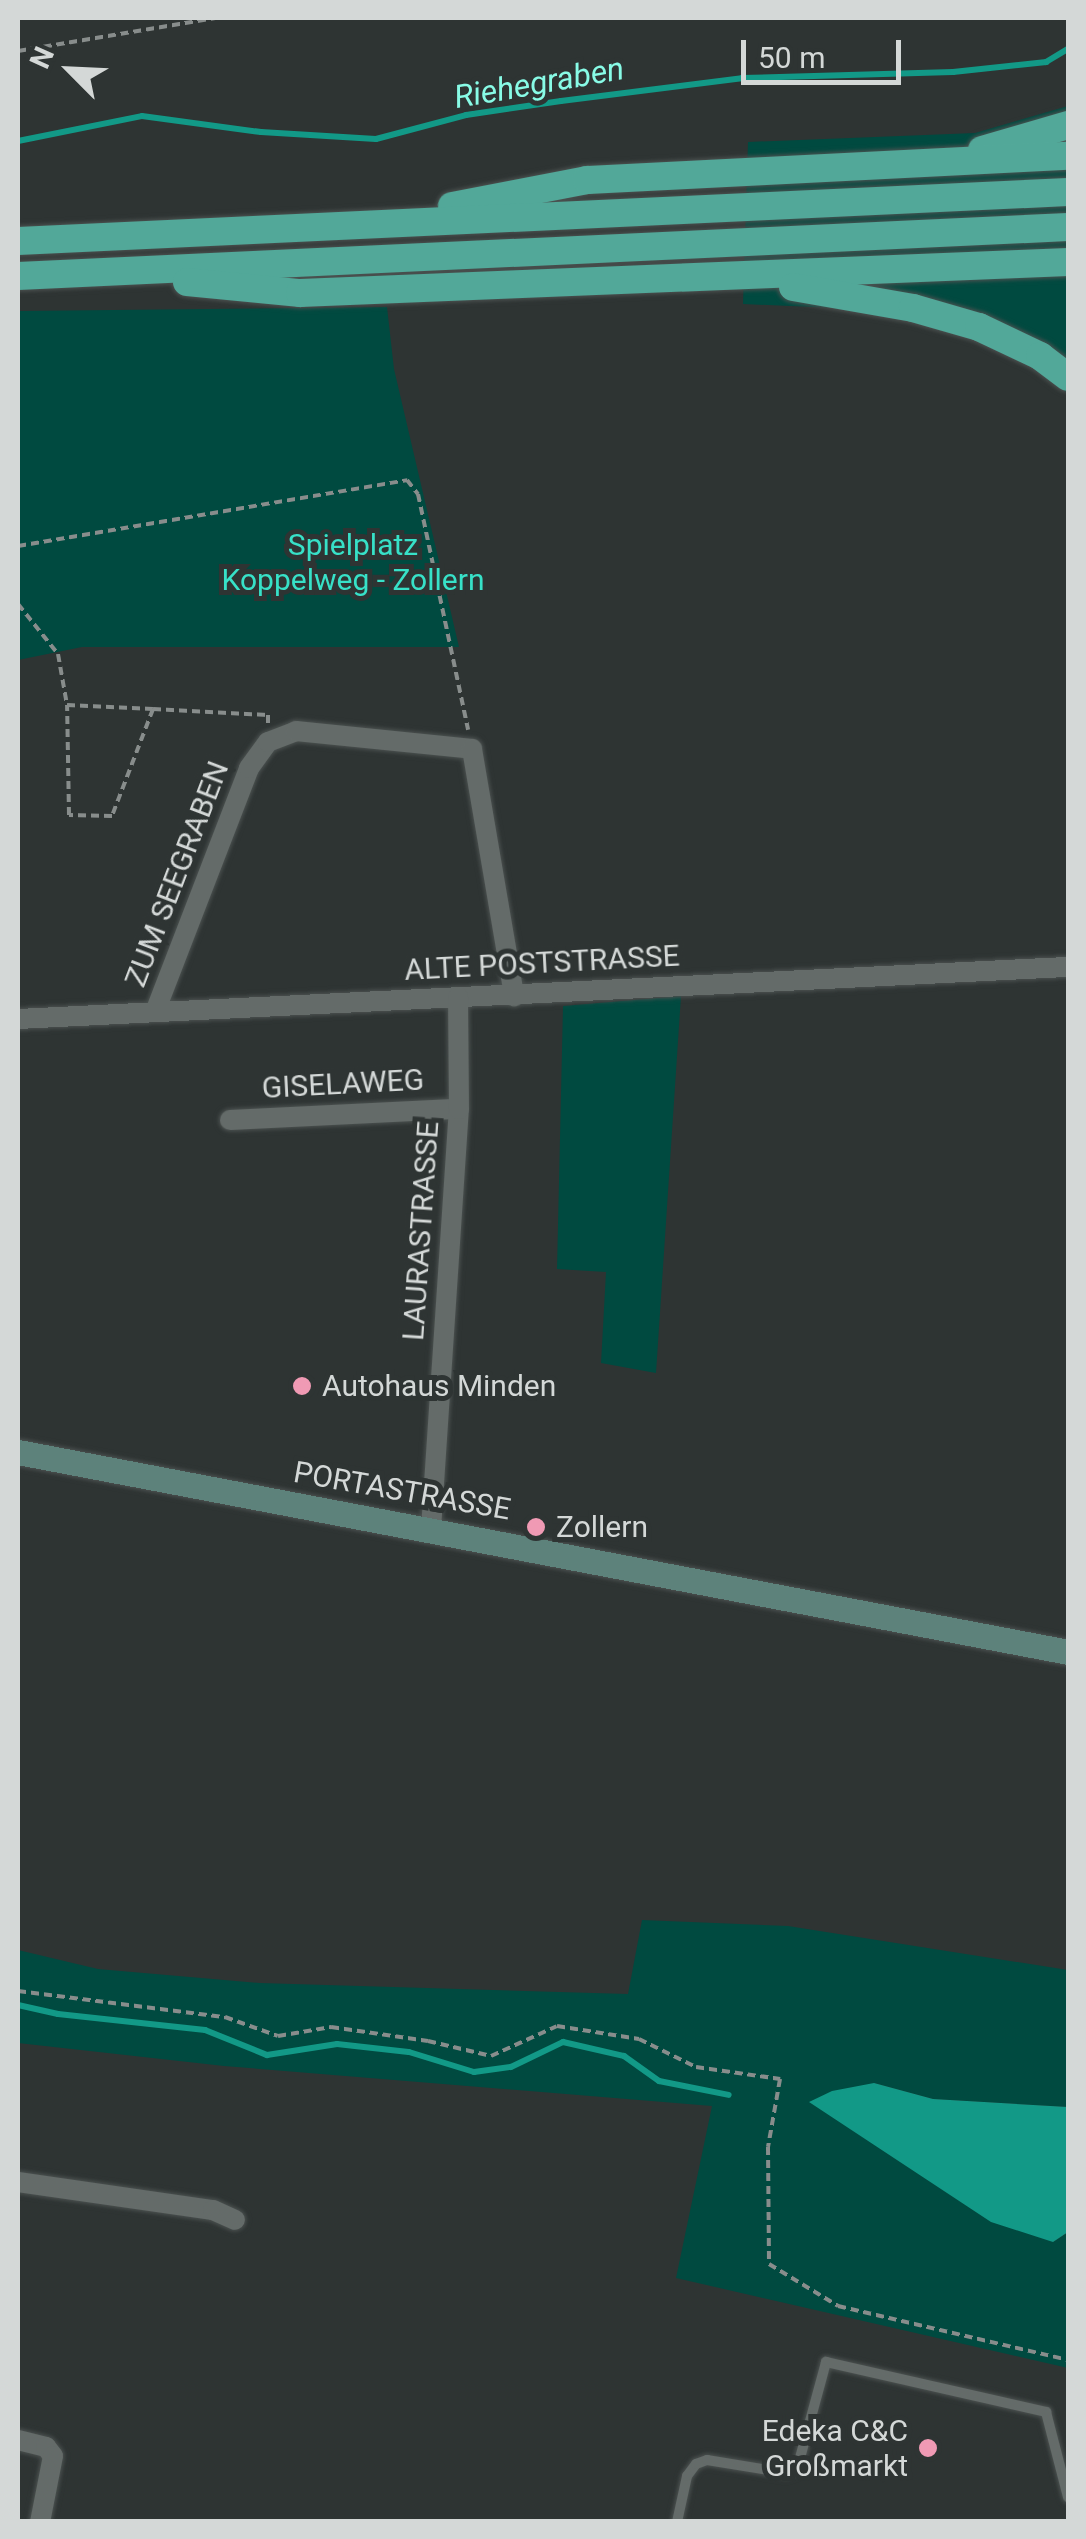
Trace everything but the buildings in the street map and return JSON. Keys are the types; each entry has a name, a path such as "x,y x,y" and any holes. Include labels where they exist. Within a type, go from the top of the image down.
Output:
{"highway":[{"path":"912,166 1006,145 1068,125"},
{"path":"352,225 586,180 1068,156"},
{"path":"18,241 1068,192"},
{"path":"18,276 1068,227"},
{"path":"92,272 300,293 1068,262"},
{"path":"722,277 913,308 979,327 1040,356 1068,376"}],"main road":[{"name":"PORTASTRASSE","path":"18,1452 1068,1652"}],"street":[{"name":"ZUM SEEGRABEN","path":"156,1012 249,768 268,742 296,731 472,749"},
{"path":"472,749 514,996"},
{"name":"ALTE POSTSTRASSE","path":"18,1019 1068,966"},
{"name":"LAURASTRASSE","path":"431,1529 459,1108 458,997"},
{"name":"GISELAWEG","path":"230,1120 459,1108"},
{"path":"18,2182 212,2210 235,2220"},
{"path":"18,2440 46,2447 53,2456 40,2522"}],"lane":[{"path":"677,2522 687,2476 696,2464 708,2460 786,2473 797,2469 826,2362 1046,2412 1068,2497"}],"path":[{"path":"18,52 215,18"},
{"path":"18,546 407,480 418,494 472,749"},
{"path":"18,604 58,654 67,704 69,815 112,816 152,709"},
{"path":"67,704 268,715 268,742"},
{"path":"18,1991 225,2016 278,2036 331,2027 428,2041 491,2056 557,2026 639,2040 696,2068 780,2079 768,2148 769,2264 838,2306 1068,2360"}],"green space":[{"path":"1068,106 1068,394 1039,371 989,345 928,322 860,309 743,304 748,142 975,133"},
{"name":"Spielplatz Koppelweg - Zollern","path":"387,307 394,369 459,647 82,647 18,660 18,311"},
{"path":"681,996 656,1373 601,1363 606,1272 557,1269 563,1006"},
{"path":"642,1920 788,1926 1068,1970 1068,2107 933,2099 874,2083 1053,2242 1068,2232 1068,2368 676,2278 712,2106 224,2066 18,2043 18,1950 98,1969 260,1983 628,1994"}],"shaded area":[{"path":"874,2083 933,2099 1068,2107 1068,2232 1053,2242 991,2222 809,2102 832,2091"}],"waterway":[{"name":"Riehegraben","path":"18,141 142,116 261,132 376,139 466,115 561,101 742,78 953,72 1046,62 1068,49"},
{"name":"Riehegraben","path":"18,2005 58,2014 205,2030 267,2055 337,2044 409,2052 474,2072 511,2067 563,2042 624,2056 659,2081 729,2095"}],"place":[{"name":"Autohaus Minden","path":"302,1386"},
{"name":"Zollern","path":"536,1527"},
{"name":"Edeka C&C Großmarkt","path":"928,2448"}]}
